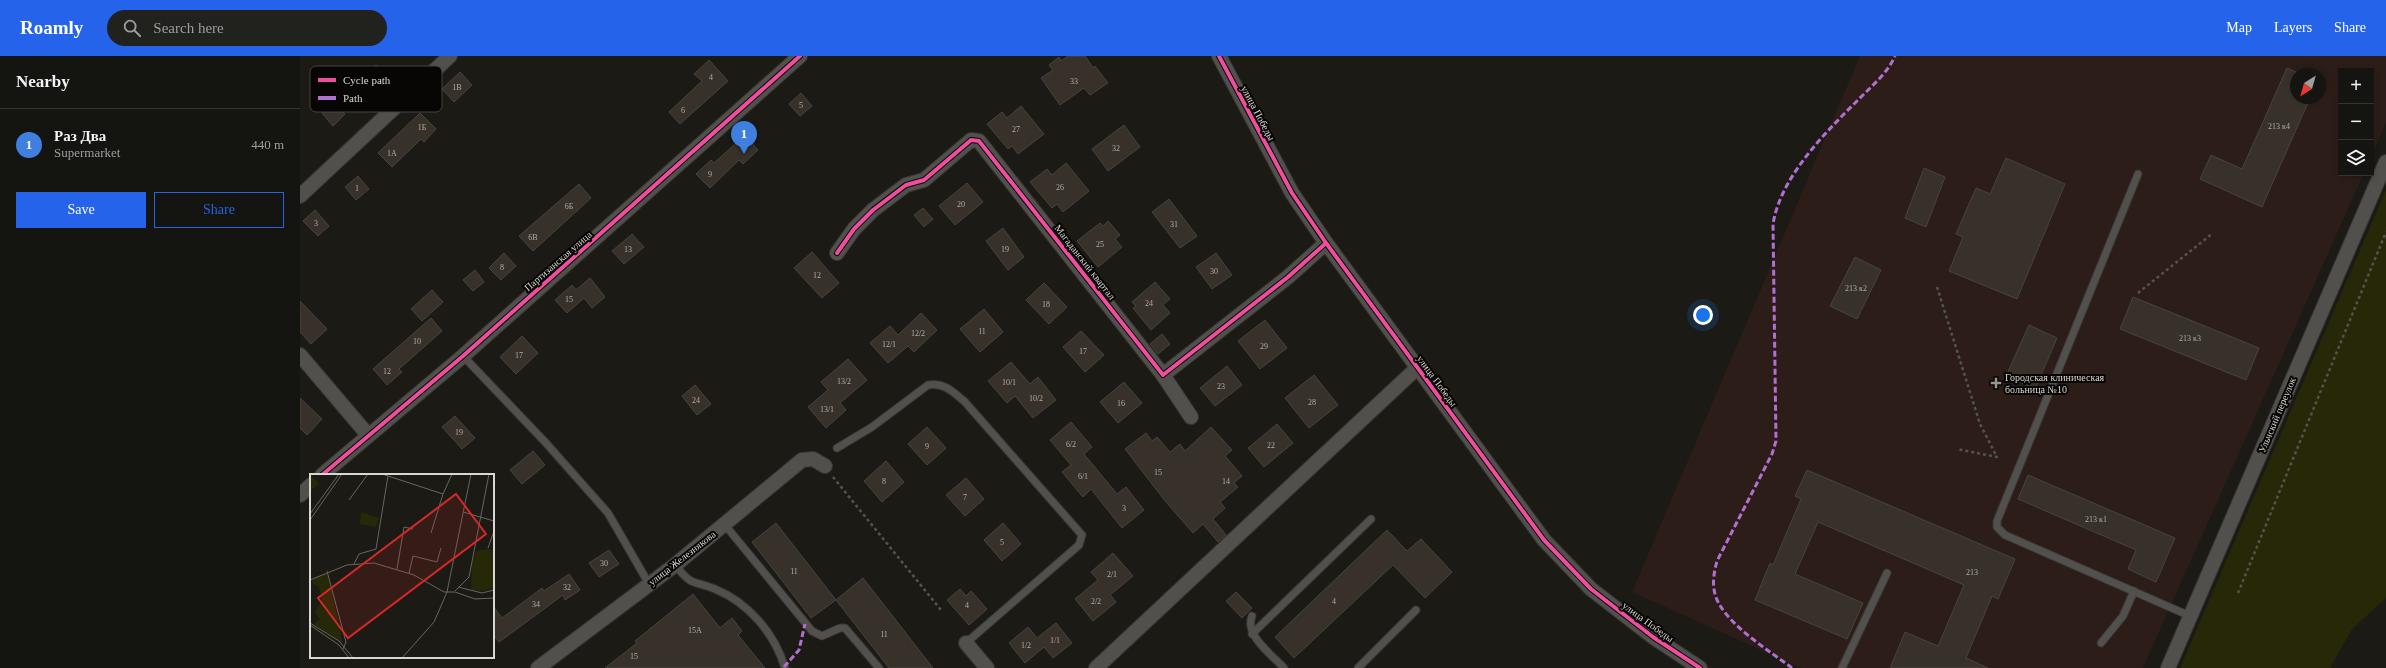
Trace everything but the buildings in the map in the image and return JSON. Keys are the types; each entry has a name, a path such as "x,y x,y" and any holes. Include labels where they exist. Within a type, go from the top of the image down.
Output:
{"street":[{"path":"439,66 450,56"},
{"name":"Партизанская улица","path":"323,474 463,356 800,56"},
{"name":"улица Победы","path":"1219,56 1292,193 1326,243 1544,540 1591,589 1653,637 1700,668"},
{"path":"300,196 390,112"},
{"name":"Магаданский квартал","path":"837,253 854,229 890,196 906,185 924,180 971,140 979,141 1163,375 1191,417"},
{"name":"Ульчский переулок","path":"2168,668 2385,168"},
{"path":"1163,375 1288,278 1326,243"},
{"path":"300,355 368,435"},
{"path":"1096,668 1417,368"},
{"name":"улица Железнякова","path":"538,668 675,565 802,460 813,459 825,466"},
{"path":"300,495 310,486"},
{"path":"966,643 987,668"}],"lane":[{"path":"2138,174 1997,521 1997,527 2005,535 2190,616"},
{"path":"463,356 546,443 608,513 649,584"},
{"path":"838,448 872,427 928,385 937,383 943,385 965,402 1082,535 1079,545 966,643"},
{"path":"1252,634 1371,519"},
{"path":"725,525 812,631 822,636 840,628 845,628 879,668"},
{"path":"675,565 692,583 720,592 736,600 754,614 775,642 784,668"},
{"path":"1842,668 1887,573"},
{"path":"2101,643 2122,616 2134,591"},
{"path":"1358,668 1416,610"},
{"path":"1252,616 1250,624 1252,634 1284,668"}],"path":[{"path":"2238,592 2386,232"},
{"path":"2138,293 2213,233"},
{"path":"1937,288 1980,424 1997,457 1957,449"},
{"path":"825,466 941,610"}],"shaded area":[{"name":"Городская клиническая больница №10","path":"1860,56 2386,56 2386,123 2374,150 2374,68 2338,68 2338,176 2363,176 2143,668 1801,668 1632,592"}],"green space":[{"path":"2386,190 2386,598 2352,629 2330,668 2180,668"}],"marked path":[{"path":"1792,668 1748,635 1727,615 1719,605 1715,594 1714,573 1717,561 1772,454 1776,441 1773,224 1778,206 1786,188 1808,154 1835,123 1880,78 1889,67 1895,56"},
{"path":"784,667 799,650 805,624"}],"cycle path":[{"path":"323,474 463,356 800,56"},
{"path":"1219,56 1292,193 1326,243 1544,540 1591,589 1653,637 1700,668"},
{"path":"837,253 854,229 873,210 906,185 924,180 971,140 979,141 1163,375 1288,277 1326,243"}],"place":[{"name":"Раз Два","path":"744,154"},
{"name":"Городская клиническая больница №10","path":"1996,383"}]}
